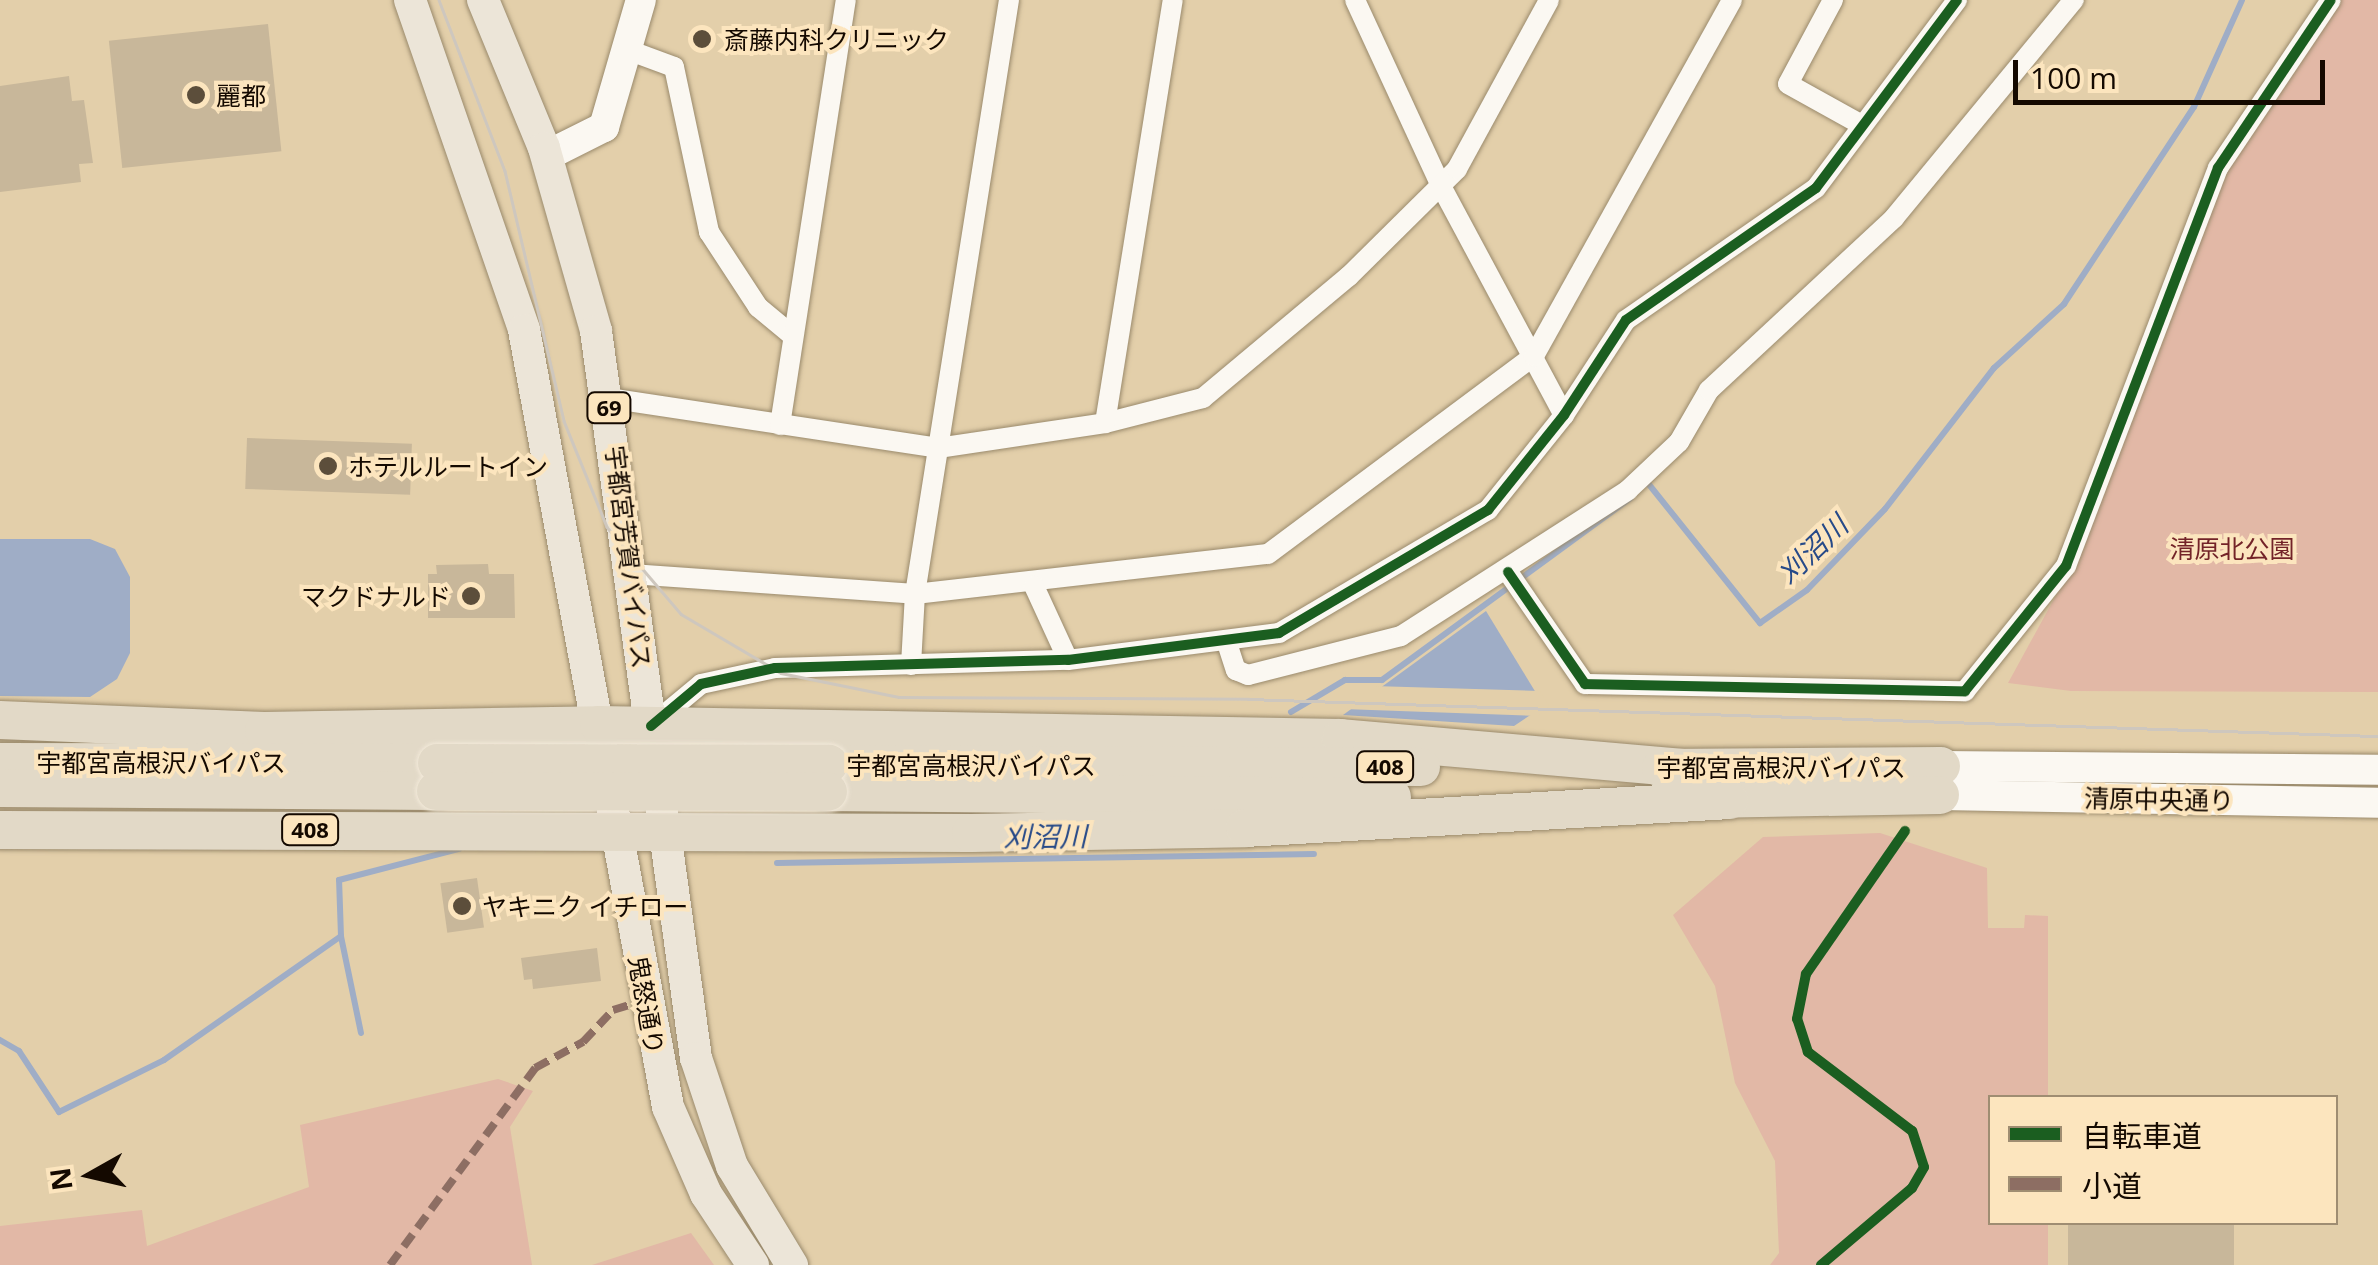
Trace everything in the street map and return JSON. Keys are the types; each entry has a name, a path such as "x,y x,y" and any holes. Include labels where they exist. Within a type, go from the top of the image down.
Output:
{"highway":[{"name":"408","path":"0,720 264,732 599,725 1341,738 1684,768"},
{"name":"宇都宮高根沢バイパス","path":"0,762 437,777"},
{"name":"宇都宮高根沢バイパス","path":"0,788 437,777 828,778 1684,768 1940,781"},
{"name":"宇都宮高根沢バイパス","path":"828,778 1729,800 1940,781"},
{"name":"408","path":"0,830 664,833 1245,828 1729,800"}],"main road":[{"path":"410,0 524,330 599,725"},
{"name":"宇都宮芳賀バイパス","path":"483,0 546,156 577,253 608,398 664,833"},
{"name":"鬼怒通り","path":"599,725 620,832 643,1001 668,1107 706,1194 753,1265"},
{"name":"鬼怒通り","path":"664,833 708,1100 732,1166 792,1265"}],"street":[{"path":"546,156 604,127 642,0"},
{"path":"780,425 846,0"},
{"path":"912,666 915,594 1010,0"},
{"path":"1105,422 1174,0"},
{"path":"1355,0 1441,186 1564,415"},
{"path":"608,398 938,448 1105,422 1202,398 1349,276 1441,186 1550,0"},
{"path":"631,574 915,594 1034,586 1268,554 1534,356 1732,0"},
{"path":"1833,0 1788,84 1862,125"},
{"path":"651,726 716,679 776,668 1068,660 1279,632 1488,510 1564,415 1626,320 1789,213 1957,0"},
{"path":"1226,640 1236,670 1260,674 1401,636 1513,580 1628,490 1678,442 1709,390 1894,218 2074,0"},
{"path":"1513,580 1585,684 1965,690 2066,566 2218,168 2331,0"},
{"path":"628,50 674,67 709,232 758,307 794,336"},
{"path":"1034,586 1068,660"},
{"name":"清原中央通り","path":"1940,781 2370,764"},
{"path":"2310,768 2378,801"},
{"name":"清原中央通り","path":"1940,781 2378,801"}],"green space":[{"name":"清原北公園","path":"2337,0 2378,0 2378,692 2071,691 2008,683 2071,568 2226,171"},
{"path":"1880,833 1987,868 1988,928 2024,928 2025,915 2048,916 2048,1095 1988,1095 1988,1225 2048,1225 2048,1265 1770,1265 1779,1253 1775,1161 1735,1083 1715,986 1673,915 1763,837"},
{"path":"498,1079 533,1091 510,1127 532,1265 0,1265 0,1226 142,1210 147,1246 309,1187 300,1125"},
{"path":"691,1233 714,1265 592,1265"}],"water":[{"path":"0,539 90,539 115,549 130,577 130,653 117,679 90,697 0,696"},
{"path":"1486,611 1544,706 1514,726 1343,715"}],"pier":[{"path":"1373,686 1540,691 1549,706 1538,716 1343,709"}],"building":[{"name":"麗都","path":"268,24 281,151 122,168 109,41"},
{"path":"69,76 72,101 84,100 93,163 79,164 81,182 0,192 0,86"},
{"name":"ホテルルートイン","path":"247,438 412,444 410,495 245,489"},
{"name":"マクドナルド","path":"488,564 489,574 514,574 515,618 428,618 428,574 437,574 436,565"},
{"name":"ヤキニク イチロー","path":"477,878 484,928 447,933 440,883"},
{"path":"597,948 601,981 533,989 532,979 524,980 521,958"},
{"path":"2068,1225 2234,1225 2234,1265 2068,1265"}],"waterway":[{"name":"刈沼川","path":"1647,482 1760,623 1807,590 1885,509 1994,368 2064,304 2194,107 2242,0"},
{"path":"1291,712 1345,680 1382,680 1631,498"},
{"name":"刈沼川","path":"361,1033 341,936 339,880 459,849"},
{"name":"刈沼川","path":"777,863 1314,854"},
{"path":"0,1040 19,1051 59,1112 164,1060 341,936"}],"tram line":[{"path":"439,0 505,171 564,421 607,527 681,614 781,673 899,697 1248,699 2378,736"}],"marked path":[{"path":"390,1265 535,1068 583,1042 613,1010 643,1001"}],"cycle path":[{"path":"651,726 701,684 775,668 1068,660 1279,633 1488,510 1564,415 1626,320 1816,188 1957,0"},
{"path":"1508,572 1585,684 1965,691 2066,566 2218,168 2331,0"},
{"path":"1821,1265 1912,1188 1924,1167 1912,1131 1808,1052 1797,1019 1806,974 1905,831"}],"place":[{"name":"斎藤内科クリニック","path":"702,39"},
{"name":"麗都","path":"196,95"},
{"name":"ホテルルートイン","path":"328,466"},
{"name":"マクドナルド","path":"471,596"},
{"name":"ヤキニク イチロー","path":"462,906"}]}
